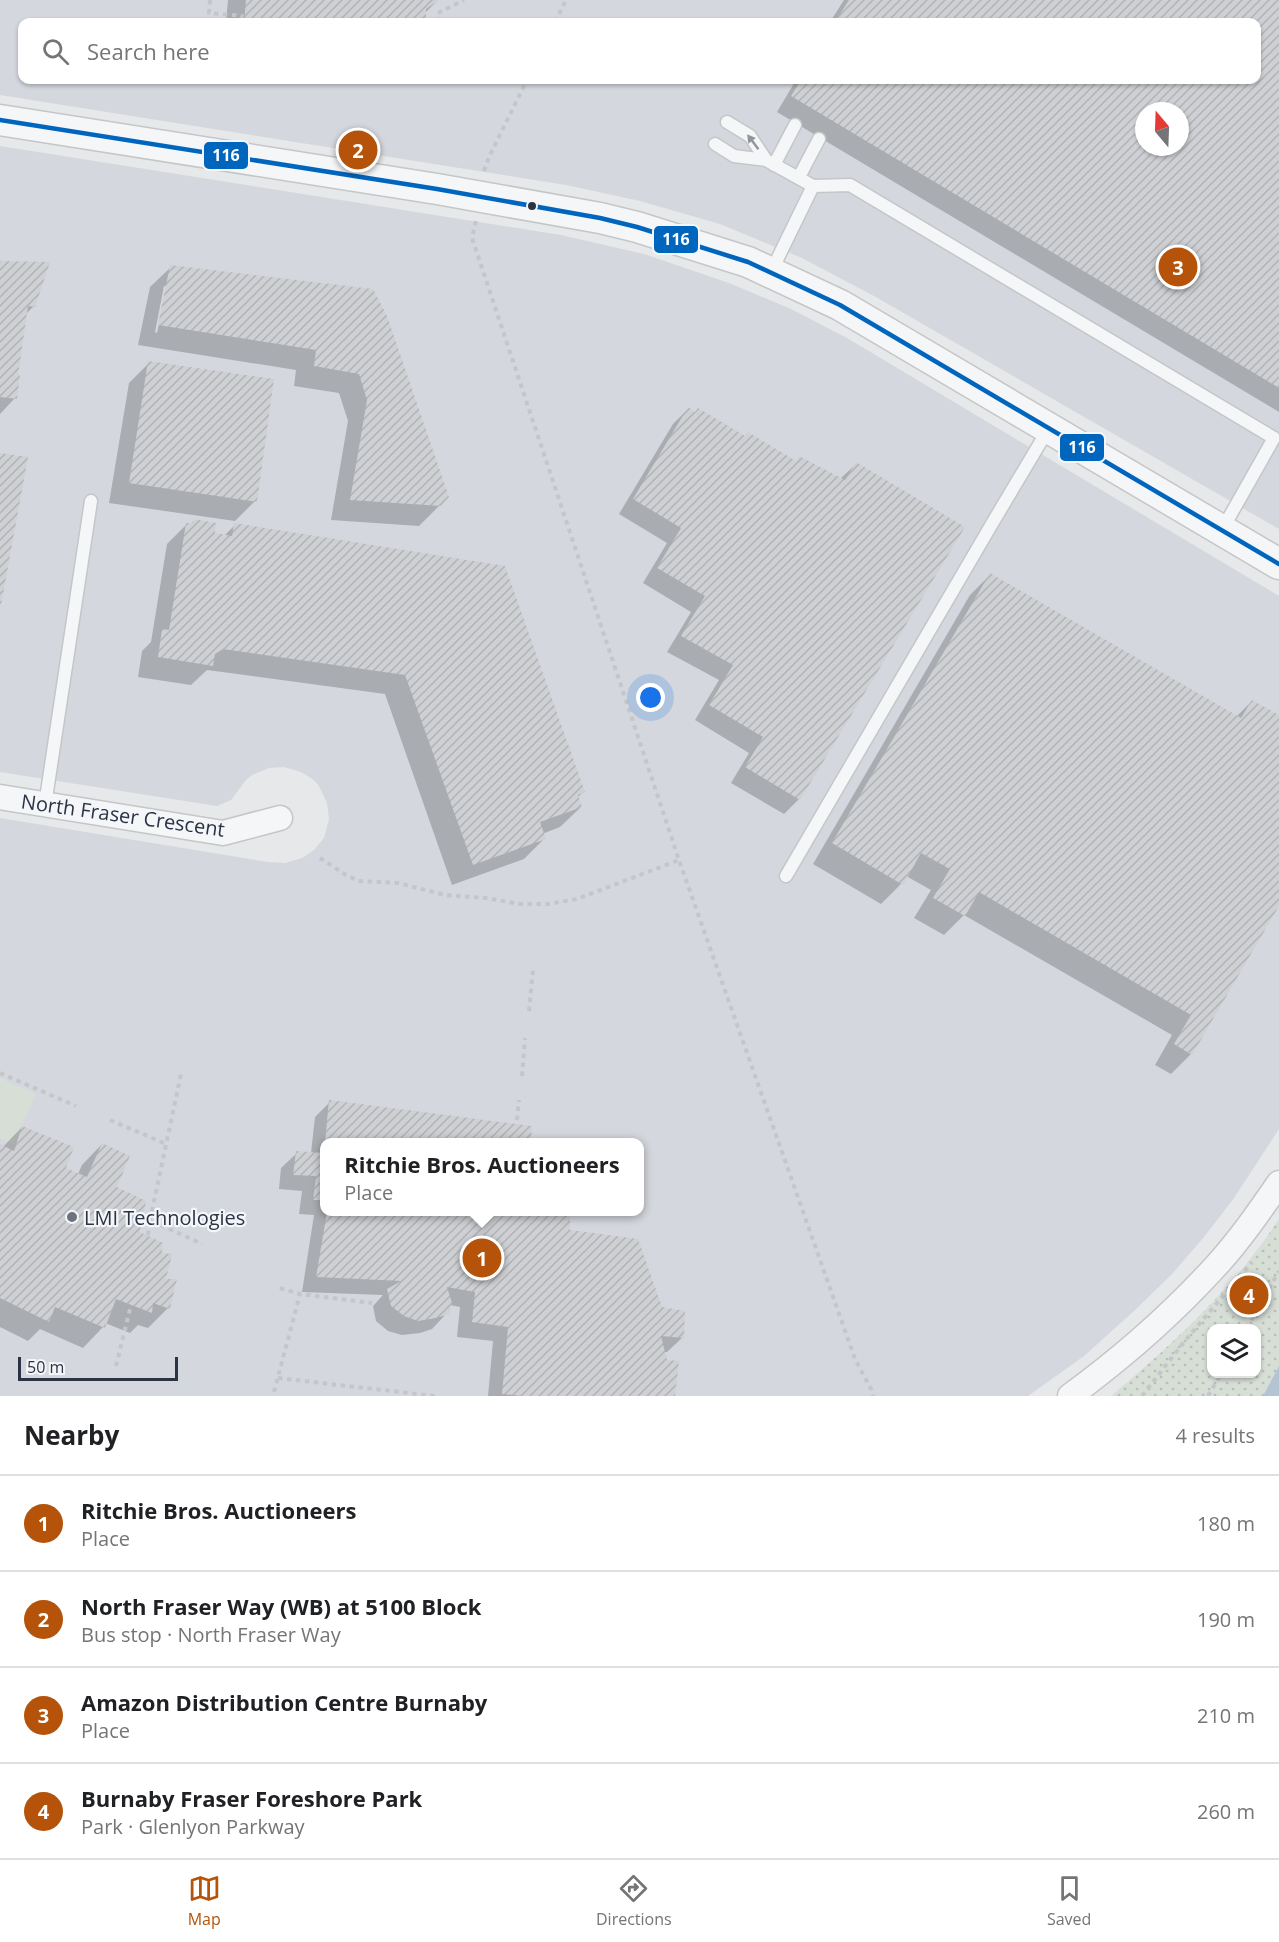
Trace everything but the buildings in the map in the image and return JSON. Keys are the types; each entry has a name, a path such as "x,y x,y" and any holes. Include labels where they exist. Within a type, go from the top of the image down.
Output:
{"street":[{"path":"0,120 437,189 600,218 692,243 748,262 840,305 1279,564"},
{"name":"North Fraser Crescent","path":"0,798 224,833 280,818"},
{"path":"1070,1396 1094,1379 1178,1305 1216,1266 1279,1183"}],"lane":[{"path":"728,122 750,135 770,162"},
{"path":"770,162 795,125"},
{"path":"799,177 819,139"},
{"path":"715,144 734,156 770,162 813,186 850,185 1276,440 1222,530"},
{"path":"771,272 813,186"},
{"path":"786,876 1049,429"},
{"path":"45,805 92,501"}],"path":[{"path":"210,0 209,13 242,16 242,18"},
{"path":"438,18 438,13 464,0"},
{"path":"557,18 566,0"},
{"path":"484,171 525,84"},
{"path":"358,150 360,131"},
{"path":"476,221 472,238 678,860 855,1359 872,1389 873,1396"},
{"path":"320,858 358,881 398,883 445,895 486,898 520,904 548,904 577,899 678,860"},
{"path":"529,1011 533,970"},
{"path":"522,1076 525,1038"},
{"path":"0,1073 76,1106"},
{"path":"148,1235 181,1074"},
{"path":"517,1120 519,1100"},
{"path":"110,1120 166,1144"},
{"path":"150,1220 201,1244"},
{"path":"1142,1396 1255,1258"},
{"path":"1250,1324 1279,1271"},
{"path":"280,1288 372,1303"},
{"path":"274,1392 300,1293"},
{"path":"116,1366 131,1305"},
{"path":"278,1378 435,1396"},
{"path":"1208,1396 1219,1378"}],"shaded area":[{"path":"0,0 1279,0 1279,529 874,296 802,258 720,224 640,201 566,185 0,95"},
{"path":"0,146 561,235 644,254 729,283 791,309 847,338 1279,596 1279,1129 1234,1198 1172,1274 1084,1356 1028,1396 0,1396 0,818 285,863 302,858 314,850 324,838 329,819 327,803 314,780 301,772 284,767 269,768 252,775 231,800 217,806 0,772"},
{"path":"0,1078 36,1094 14,1145 0,1138"},
{"path":"1279,1219 1279,1396 1111,1396 1180,1335 1242,1268"}],"water":[{"path":"1279,1366 1279,1396 1263,1396"}],"transit line":[{"name":"116","path":"0,120 437,189 600,218 637,227 748,262 840,305 1279,564"}],"place":[{"name":"North Fraser Way (WB) at 5100 Block","path":"358,150"},
{"name":"Amazon Distribution Centre Burnaby","path":"1178,267"},
{"name":"LMI Technologies","path":"72,1217"},
{"name":"Ritchie Bros. Auctioneers","path":"482,1258"},
{"name":"Burnaby Fraser Foreshore Park","path":"1249,1295"}]}
